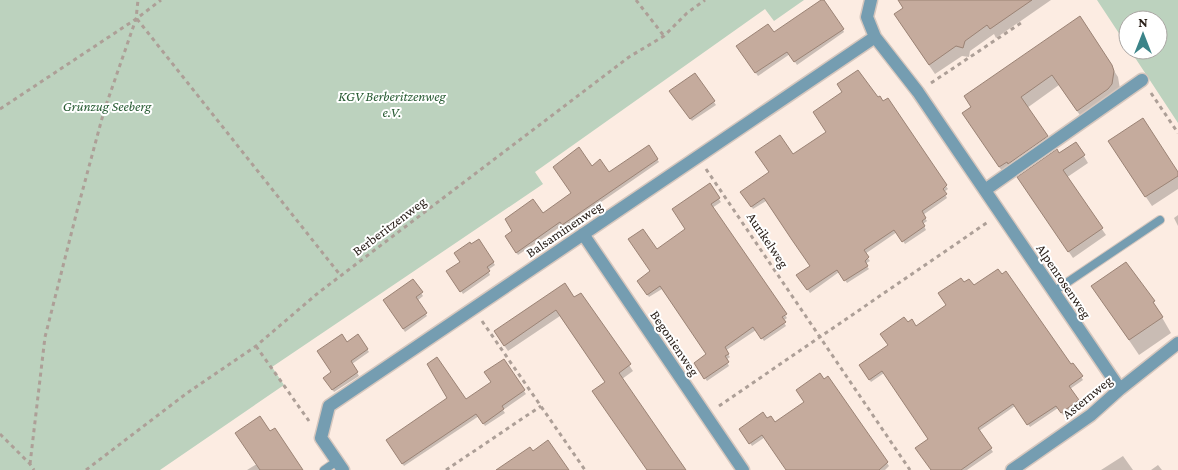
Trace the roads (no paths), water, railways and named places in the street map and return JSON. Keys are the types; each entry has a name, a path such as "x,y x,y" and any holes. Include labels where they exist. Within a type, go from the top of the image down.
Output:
{"street":[{"name":"Alpenrosenweg","path":"871,0 867,17 875,37 918,92 1120,389"},
{"name":"Balsaminenweg","path":"340,466 321,438 329,406 875,37"},
{"path":"985,190 1142,80"},
{"name":"Begonienweg","path":"583,234 743,470"},
{"name":"Asternweg","path":"1012,470 1091,415 1120,389 1178,343"}],"lane":[{"path":"1053,292 1160,220"},
{"path":"324,470 340,466"}],"park label":[{"name":"KGV Berberitzenweg e.V.","path":"392,104"},
{"name":"Grünzug Seeberg","path":"107,106"}]}
